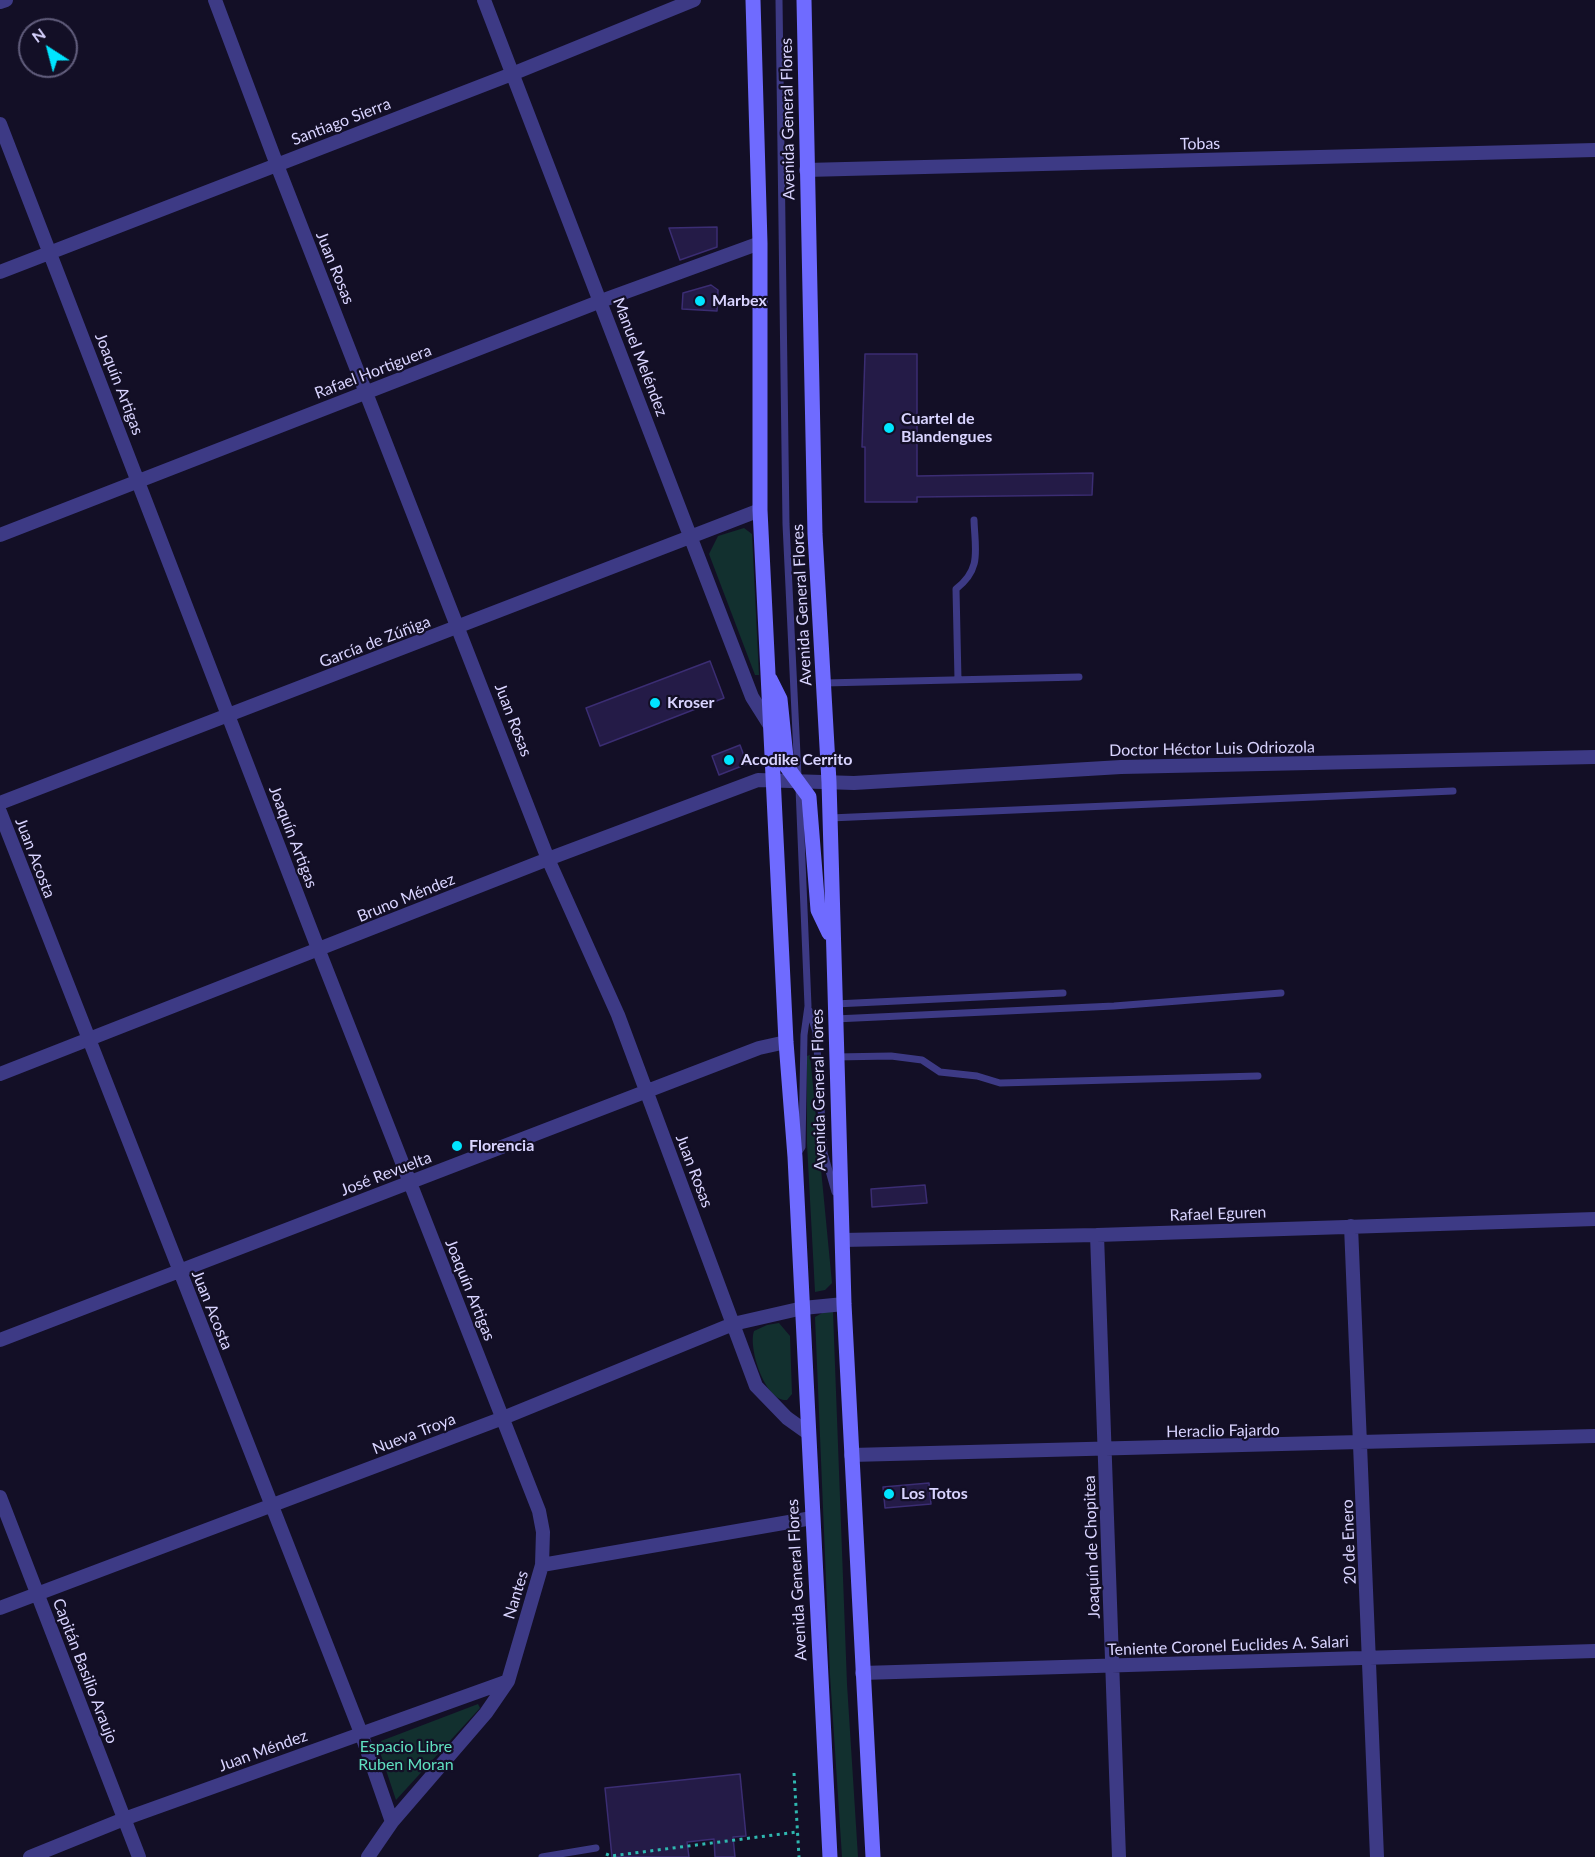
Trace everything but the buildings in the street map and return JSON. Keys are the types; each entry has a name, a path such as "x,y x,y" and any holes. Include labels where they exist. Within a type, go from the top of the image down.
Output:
{"main road":[{"name":"Avenida General Flores","path":"753,0 760,243 760,510 769,724 786,1042 795,1157 830,1857"},
{"name":"Avenida General Flores","path":"804,0 815,534 830,782 832,944 840,1208 873,1857"},
{"path":"767,673 780,699 787,767 809,797 818,910 832,944"}],"street":[{"path":"0,2 6,0"},
{"name":"Juan Rosas","path":"215,0 277,165 549,859 618,1015 756,1386 787,1418 808,1432"},
{"name":"Manuel Meléndez","path":"484,0 693,538 752,697 769,724"},
{"name":"Santiago Sierra","path":"0,272 512,74 694,0"},
{"name":"Joaquín Artigas","path":"0,124 319,951 539,1511 543,1532 543,1565"},
{"name":"Tobas","path":"806,170 1595,150"},
{"name":"Rafael Hortiguera","path":"0,535 601,301 760,243"},
{"name":"García de Zúñiga","path":"0,804 693,538 760,510"},
{"name":"Doctor Héctor Luis Odriozola","path":"830,782 854,783 1120,767 1595,757"},
{"name":"Bruno Méndez","path":"0,1074 549,859 758,780 830,782"},
{"name":"Juan Acosta","path":"0,812 361,1733 392,1822"},
{"name":"José Revuelta","path":"0,1340 759,1048 786,1042"},
{"name":"Rafael Eguren","path":"842,1240 1097,1235 1595,1219"},
{"name":"20 de Enero","path":"1351,1226 1377,1857"},
{"name":"Joaquín de Chopitea","path":"1097,1235 1119,1857"},
{"name":"Nueva Troya","path":"0,1608 503,1418 733,1324 803,1308 844,1304"},
{"name":"Heraclio Fajardo","path":"851,1455 1595,1436"},
{"name":"Capitán Basilio Araujo","path":"0,1497 139,1857"},
{"name":"Nantes","path":"368,1857 392,1822 486,1713 508,1681 543,1565 812,1518"},
{"name":"Teniente Coronel Euclides A. Salari","path":"862,1673 1595,1651"},
{"name":"Juan Méndez","path":"30,1857 124,1819 508,1681"}],"lane":[{"name":"Avenida General Flores","path":"779,0 786,524 808,1006 804,1035 802,1147 795,1157"},
{"path":"958,680 956,589 968,580 975,568 974,520"},
{"path":"824,683 1079,677"},
{"path":"830,818 1453,791"},
{"path":"835,1012 1063,993"},
{"path":"835,1012 1114,1006 1281,993"},
{"name":"Avenida General Flores","path":"808,1006 816,1032 824,1153 840,1208"},
{"path":"836,1057 891,1056 922,1060 940,1072 976,1076 1000,1083 1258,1076"},
{"path":"542,1857 596,1848"}],"path":[{"path":"794,1773 799,1857"},
{"path":"596,1848 611,1856 797,1832"}],"green space":[{"path":"744,528 752,534 759,675 755,675 709,554 718,536"},
{"path":"810,1055 832,1283 825,1290 815,1292 807,1144 807,1056"},
{"path":"824,1312 833,1312 847,1684 858,1857 842,1857 830,1675 815,1317"},
{"path":"779,1323 790,1336 792,1394 787,1400 779,1398 765,1384 754,1349 754,1331"},
{"name":"Espacio Libre Ruben Moran","path":"478,1704 480,1708 396,1800 379,1749 381,1741"}],"place":[{"name":"Marbex","path":"700,301"},
{"name":"Cuartel de Blandengues","path":"889,428"},
{"name":"Kroser","path":"655,703"},
{"name":"Acodike Cerrito","path":"729,760"},
{"name":"Florencia","path":"457,1146"},
{"name":"Los Totos","path":"889,1494"}]}
